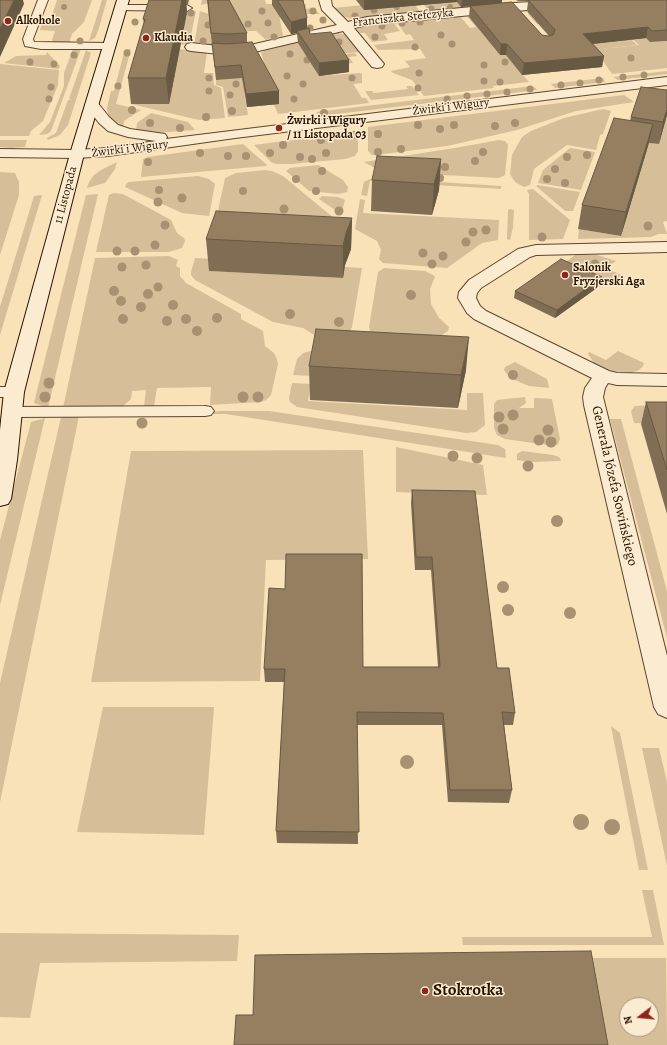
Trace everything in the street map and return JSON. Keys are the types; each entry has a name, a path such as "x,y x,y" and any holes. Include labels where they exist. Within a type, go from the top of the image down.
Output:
{"street":[{"path":"325,0 326,7 353,34 377,64"},
{"name":"Franciszka Stefczyka","path":"191,47 228,51 246,50 344,25 367,21 511,4 617,0"},
{"name":"11 Listopada","path":"0,499 7,460 7,404 77,154 121,4"},
{"path":"511,4 525,19"},
{"name":"Żwirki i Wigury","path":"0,153 77,154 150,147 235,134 667,80"},
{"name":"Żwirki i Wigury","path":"92,105 107,123 114,128 128,133 164,137 235,134"},
{"path":"667,247 532,251 518,255 475,284 468,292 467,298 469,303 480,315 602,376 618,379 667,380"},
{"name":"Generała Józefa Sowińskiego","path":"602,376 595,388 593,397 594,405 667,707"}],"lane":[{"path":"43,0 28,39 28,44 41,46 108,46"},
{"path":"121,4 187,8"},
{"path":"7,404 206,411"}],"shaded area":[{"path":"57,0 92,0 84,22 72,34 69,43 54,42 52,40 55,31 40,30 43,19 51,18"},
{"path":"102,0 107,0 98,31 95,38 89,41"},
{"path":"202,0 265,0 266,4 306,4 306,9 313,8 320,14 279,14 283,36 266,40 256,31 247,31 243,28 227,46 194,45 200,11 209,14 212,2 201,5"},
{"path":"411,0 421,13 352,19 342,16 334,8"},
{"path":"655,0 650,42 667,41 667,68 612,74 601,58 584,51 639,45 619,26 563,21 537,24 528,14 528,12"},
{"path":"471,1 493,5 430,12 424,5"},
{"path":"187,10 196,11 189,45 179,44"},
{"path":"491,12 521,53 516,67 529,82 493,86 494,88 424,96 412,80 391,71 410,67 405,61 426,58 420,49 378,50 374,45 414,40 410,34 406,35 396,21 459,15 470,28 476,27 465,14"},
{"path":"392,21 400,31 384,34 388,40 372,42 365,33 360,33 357,30 359,26"},
{"path":"622,31 637,45 584,51 572,46"},
{"path":"334,32 347,35 360,52 338,54 326,36"},
{"path":"314,36 330,56 355,53 357,56 349,57 353,63 313,66 319,76 362,74 362,83 354,85 362,98 366,98 369,103 278,114 274,105 244,92 248,115 228,117 223,87 216,85 216,80 267,73 261,52 264,52 263,50"},
{"path":"73,49 81,49 51,131 47,134 39,135 50,122 64,86 64,73"},
{"path":"125,49 131,49 116,104 141,110 124,121 123,127 111,119 107,108 111,91 114,91"},
{"path":"178,49 207,52 204,73 213,73 214,85 221,88 225,118 199,120 131,104"},
{"path":"86,50 91,53 68,125 60,135 48,140 47,138 56,133 68,100 71,100 69,99"},
{"path":"47,52 60,66 59,69 4,63 16,56 46,55"},
{"path":"0,64 59,70 58,85 43,121 31,131 29,136 0,136"},
{"path":"667,71 667,74 618,80 613,77"},
{"path":"603,78 605,81 604,82 555,88 551,84"},
{"path":"406,86 412,86 419,95 371,100 365,91 372,91 374,93 408,89"},
{"path":"533,86 537,90 320,116 316,112"},
{"path":"624,95 634,102 576,111 517,130 447,146 375,155 372,155 368,151 368,127"},
{"path":"603,109 611,111 603,134 600,135 596,150 567,145 534,169 530,185 524,187 515,182 510,174 512,155 522,137 531,131 564,118"},
{"path":"151,113 188,122 195,130 156,133 136,131 137,123"},
{"path":"667,115 667,221 663,222 667,234 658,234 651,237 578,239 579,229 621,236 649,143 659,144"},
{"path":"351,132 358,135 358,151 355,156 345,159 276,164 271,162 254,145"},
{"path":"0,140 27,140 25,147 12,148 0,147"},
{"path":"499,140 505,141 508,145 505,175 499,178 387,172 364,162 455,148"},
{"path":"243,144 267,165 141,177 143,159 148,157"},
{"path":"570,148 595,152 581,190 538,183 543,170"},
{"path":"117,162 115,169 105,183 87,188 94,175"},
{"path":"318,165 343,180 348,187 347,192 338,194 309,191 286,171 290,168"},
{"path":"265,170 272,171 283,176 335,219 216,220 225,178 236,173"},
{"path":"0,172 15,173 19,182 19,195 0,255"},
{"path":"198,176 209,179 215,184 209,216 182,213 125,187 129,182"},
{"path":"372,178 501,186 501,189 370,181 367,196 361,195 364,182"},
{"path":"538,185 580,192 573,211 565,211 536,186"},
{"path":"533,189 570,220 563,239 529,240 529,194 527,190"},
{"path":"114,193 123,194 171,220 177,233 184,238 185,241 182,248 169,252 96,252 109,195"},
{"path":"98,194 48,408 34,403 86,195"},
{"path":"42,195 0,335 0,307 34,196"},
{"path":"322,196 338,197 345,200 341,214 319,199"},
{"path":"360,199 365,200 363,213 499,220 498,240 482,243 447,268 383,263 379,259 381,250 377,241 355,229"},
{"path":"508,210 514,210 513,227 510,240 507,239"},
{"path":"578,253 597,255 616,261 606,268 623,276 611,282 568,263 567,261"},
{"path":"169,256 178,260 176,266 180,268 180,276 186,283 241,314 241,319 263,331 265,346 274,353 278,364 271,395 266,400 260,402 210,405 211,387 157,388 154,406 144,406 146,390 132,391 131,399 122,407 63,408 95,258"},
{"path":"195,258 213,259 210,271 342,278 345,267 362,268 352,327 350,331 316,336 303,328 273,322 195,280 191,275 191,272"},
{"path":"384,268 425,271 433,275 435,277 430,289 431,304 439,318 449,327 448,331 430,343 371,334 369,327 378,272"},
{"path":"314,350 312,376 293,375 297,359 303,353"},
{"path":"618,351 644,363 643,366 639,370 630,373 611,371 594,363 588,354 589,352 606,360"},
{"path":"515,362 547,379 549,388 529,386 510,378 504,370 505,367"},
{"path":"292,383 311,384 308,401 467,410 467,393 483,393 485,425 476,432 466,433 297,407 290,402 289,398"},
{"path":"525,397 526,403 519,408 534,408 534,398 552,399 560,439 558,444 555,446 505,439 497,435 494,428 494,404 497,400"},
{"path":"663,405 667,424 634,423 631,411 635,406"},
{"path":"269,411 498,445 505,449 506,458 226,414 210,414 211,412"},
{"path":"79,416 0,802 0,683 61,417"},
{"path":"45,418 0,605 0,540 31,422"},
{"path":"610,419 621,419 667,591 667,638"},
{"path":"396,447 483,465 487,495 396,492"},
{"path":"363,450 368,559 266,560 260,681 91,682 131,451"},
{"path":"522,451 553,455 559,457 561,460 529,462 517,460 517,454"},
{"path":"103,707 214,707 204,835 77,832"},
{"path":"611,726 620,733 648,870 639,870"},
{"path":"642,748 659,748 667,782 667,866"},
{"path":"642,890 653,890 664,945 463,945 462,937 652,937"},
{"path":"0,933 239,935 237,961 40,963 30,1018 0,1017"},
{"path":"589,958 666,958 667,1045 605,1045"}],"building":[{"path":"0,0 14,0 0,29"},
{"path":"149,0 182,0 166,78 128,78 145,19 143,19"},
{"path":"208,0 229,0 247,33 211,33"},
{"path":"277,0 303,0 307,18 291,22"},
{"path":"528,0 667,0 667,30 652,31 648,27 583,34 604,56 524,63 507,44 501,44 470,6 512,2 542,35 553,35 555,30"},
{"path":"309,28 310,34 331,32 349,60 319,63 297,31"},
{"path":"252,42 279,91 246,94 241,65 215,67 212,43 227,44"},
{"path":"641,87 667,90 667,109 663,122 631,117"},
{"path":"614,118 653,124 626,212 582,205"},
{"path":"377,156 441,159 434,184 372,180"},
{"path":"216,211 352,218 343,246 206,239"},
{"path":"561,259 602,277 557,310 515,291"},
{"path":"316,329 469,337 461,375 309,366"},
{"path":"646,402 667,402 667,470"},
{"path":"412,490 475,491 497,668 509,668 515,713 502,712 512,790 450,790 443,713 357,712 359,832 276,831 285,669 264,669 269,588 285,589 286,554 362,554 363,667 440,667 432,557 416,557"},
{"name":"Stokrotka","path":"591,951 608,1045 234,1045 236,1015 253,1015 255,955"}],"place":[{"name":"Alkohole","path":"8,21"},
{"name":"Klaudia","path":"146,38"},
{"name":"Żwirki i Wigury / 11 Listopada 03","path":"279,128"},
{"name":"Salonik Fryzjerski Aga","path":"565,275"},
{"name":"Stokrotka","path":"425,991"}]}
